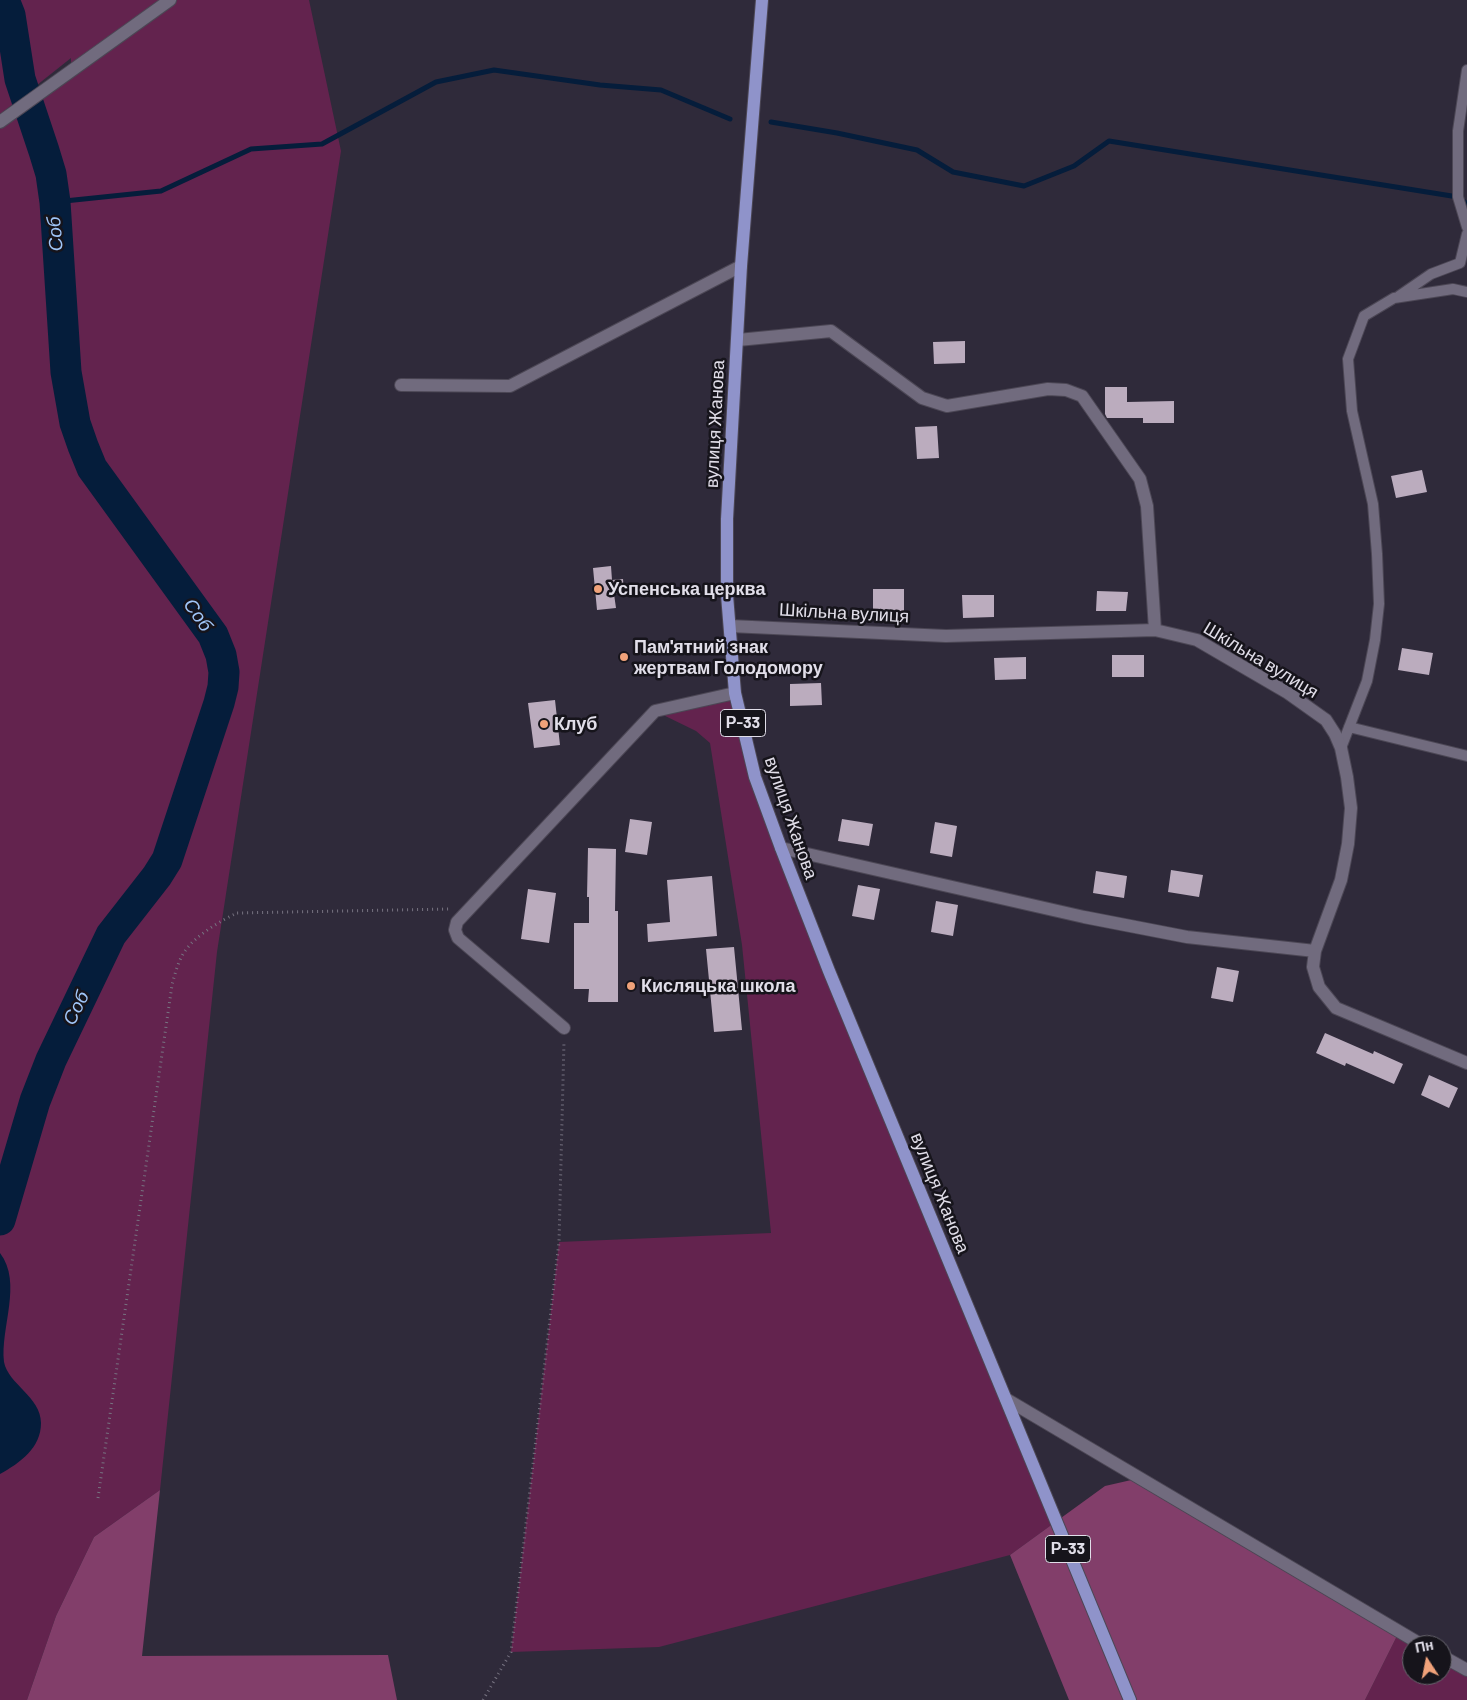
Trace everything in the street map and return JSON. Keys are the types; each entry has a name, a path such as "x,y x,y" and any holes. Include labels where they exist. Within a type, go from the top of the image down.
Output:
{"main road":[{"name":"вулиця Жанова","path":"762,0 741,266 727,519 727,595 735,693 755,777 781,848 829,971 1006,1399"},
{"name":"Р-33","path":"1006,1399 1130,1700"}],"street":[{"path":"3,120 170,0"},
{"path":"401,385 510,386 741,266"},
{"path":"738,340 831,331 922,398 947,406 1048,389 1066,390 1082,396 1140,479 1147,506 1155,630"},
{"name":"Шкільна вулиця","path":"730,626 946,636 1155,630 1197,640 1288,693 1326,720 1334,734 1341,748 1351,808 1348,844 1341,880 1315,951 1313,967 1318,987 1336,1008 1467,1063"},
{"path":"564,1028 458,938 455,926 654,711 735,693"},
{"path":"781,848 1084,917 1187,938 1315,951"},
{"path":"1006,1399 1405,1635"},
{"path":"1452,1662 1467,1670"}],"lane":[{"path":"1467,70 1458,131 1458,197 1467,228"},
{"path":"1341,748 1367,681 1375,640 1379,604 1378,554 1373,504 1352,411 1348,359 1364,316 1396,298 1431,274 1460,263 1467,234"},
{"path":"1396,298 1453,289 1467,292"},
{"path":"1349,727 1467,756"}],"path":[{"path":"98,1498 172,985 184,952 193,942 226,918 237,913 469,909"},
{"path":"483,1700 511,1652 559,1242 564,1028"}],"shaded area":[{"path":"0,0 309,0 341,151 217,952 160,1490 94,1537 56,1616 27,1700 0,1700","holes":["71,58 71,70 2,113"]},
{"path":"735,693 755,777 1057,1521 1010,1555 659,1647 511,1652 559,1242 771,1233 742,945 710,743 696,731 655,711"},
{"path":"1140,1478 1399,1632 1365,1700 1069,1700 1010,1555 1105,1486"},
{"path":"160,1490 142,1656 388,1655 397,1700 27,1700 56,1616 94,1537"},
{"path":"1399,1632 1402,1635 1402,1685 1452,1685 1452,1662 1467,1670 1467,1700 1365,1700"}],"water":[{"path":"0,1253 7,1265 10,1278 4,1362 11,1377 36,1406 40,1414 41,1423 37,1440 28,1454 0,1474"}],"building":[{"path":"965,341 965,363 934,364 933,342"},
{"path":"1105,387 1127,387 1127,402 1174,401 1174,423 1143,423 1143,418 1107,418 1105,414"},
{"path":"937,426 939,458 917,459 915,427"},
{"path":"1422,470 1427,492 1396,498 1391,476"},
{"name":"Успенська церква","path":"611,566 612,580 623,579 624,593 614,594 616,608 597,610 593,568"},
{"path":"873,589 904,589 904,611 873,612"},
{"path":"1097,591 1128,592 1126,611 1096,611"},
{"path":"962,595 994,595 994,617 963,618"},
{"path":"1402,648 1433,653 1429,675 1398,670"},
{"path":"1112,655 1144,655 1144,677 1112,677"},
{"path":"1026,657 1026,679 995,680 994,658"},
{"path":"821,683 822,705 790,706 790,684"},
{"name":"Клуб","path":"555,700 560,745 534,748 528,703"},
{"path":"630,819 652,822 647,855 625,852"},
{"path":"842,819 873,824 869,846 838,841"},
{"path":"935,822 957,826 952,857 930,853"},
{"path":"588,848 616,849 615,911 618,911 618,1002 588,1002 589,989 574,989 574,923 589,923 589,897 587,897"},
{"path":"1171,870 1203,875 1199,897 1168,892"},
{"path":"1096,871 1127,876 1124,898 1093,893"},
{"path":"712,876 717,936 648,942 647,924 670,922 667,880"},
{"path":"858,885 880,889 874,920 852,916"},
{"path":"528,889 556,893 549,943 521,939"},
{"path":"936,901 958,905 953,936 931,932"},
{"path":"734,947 742,1030 714,1032 706,949"},
{"path":"1217,967 1239,971 1233,1002 1211,998"},
{"path":"1325,1033 1373,1054 1374,1051 1403,1064 1394,1084 1346,1063 1345,1066 1316,1053"},
{"path":"1429,1075 1458,1088 1449,1108 1421,1095"}],"waterway":[{"name":"Соб","path":"0,1220 35,1101 51,1060 111,935 157,876 167,860 219,703 224,672 221,655 213,635 92,468 75,423 66,372 55,202 51,174 20,79 10,15 4,0"},
{"path":"55,202 161,191 251,149 322,144 436,82 494,70 600,85 661,90 730,119"},
{"path":"771,122 837,133 917,150 953,172 1024,186 1074,166 1109,141 1458,197 1467,204"}],"place":[{"name":"Успенська церква","path":"598,589"},
{"name":"Пам'ятний знак жертвам Голодомору","path":"624,657"},
{"name":"Клуб","path":"544,724"},
{"name":"Кисляцька школа","path":"631,986"}]}
